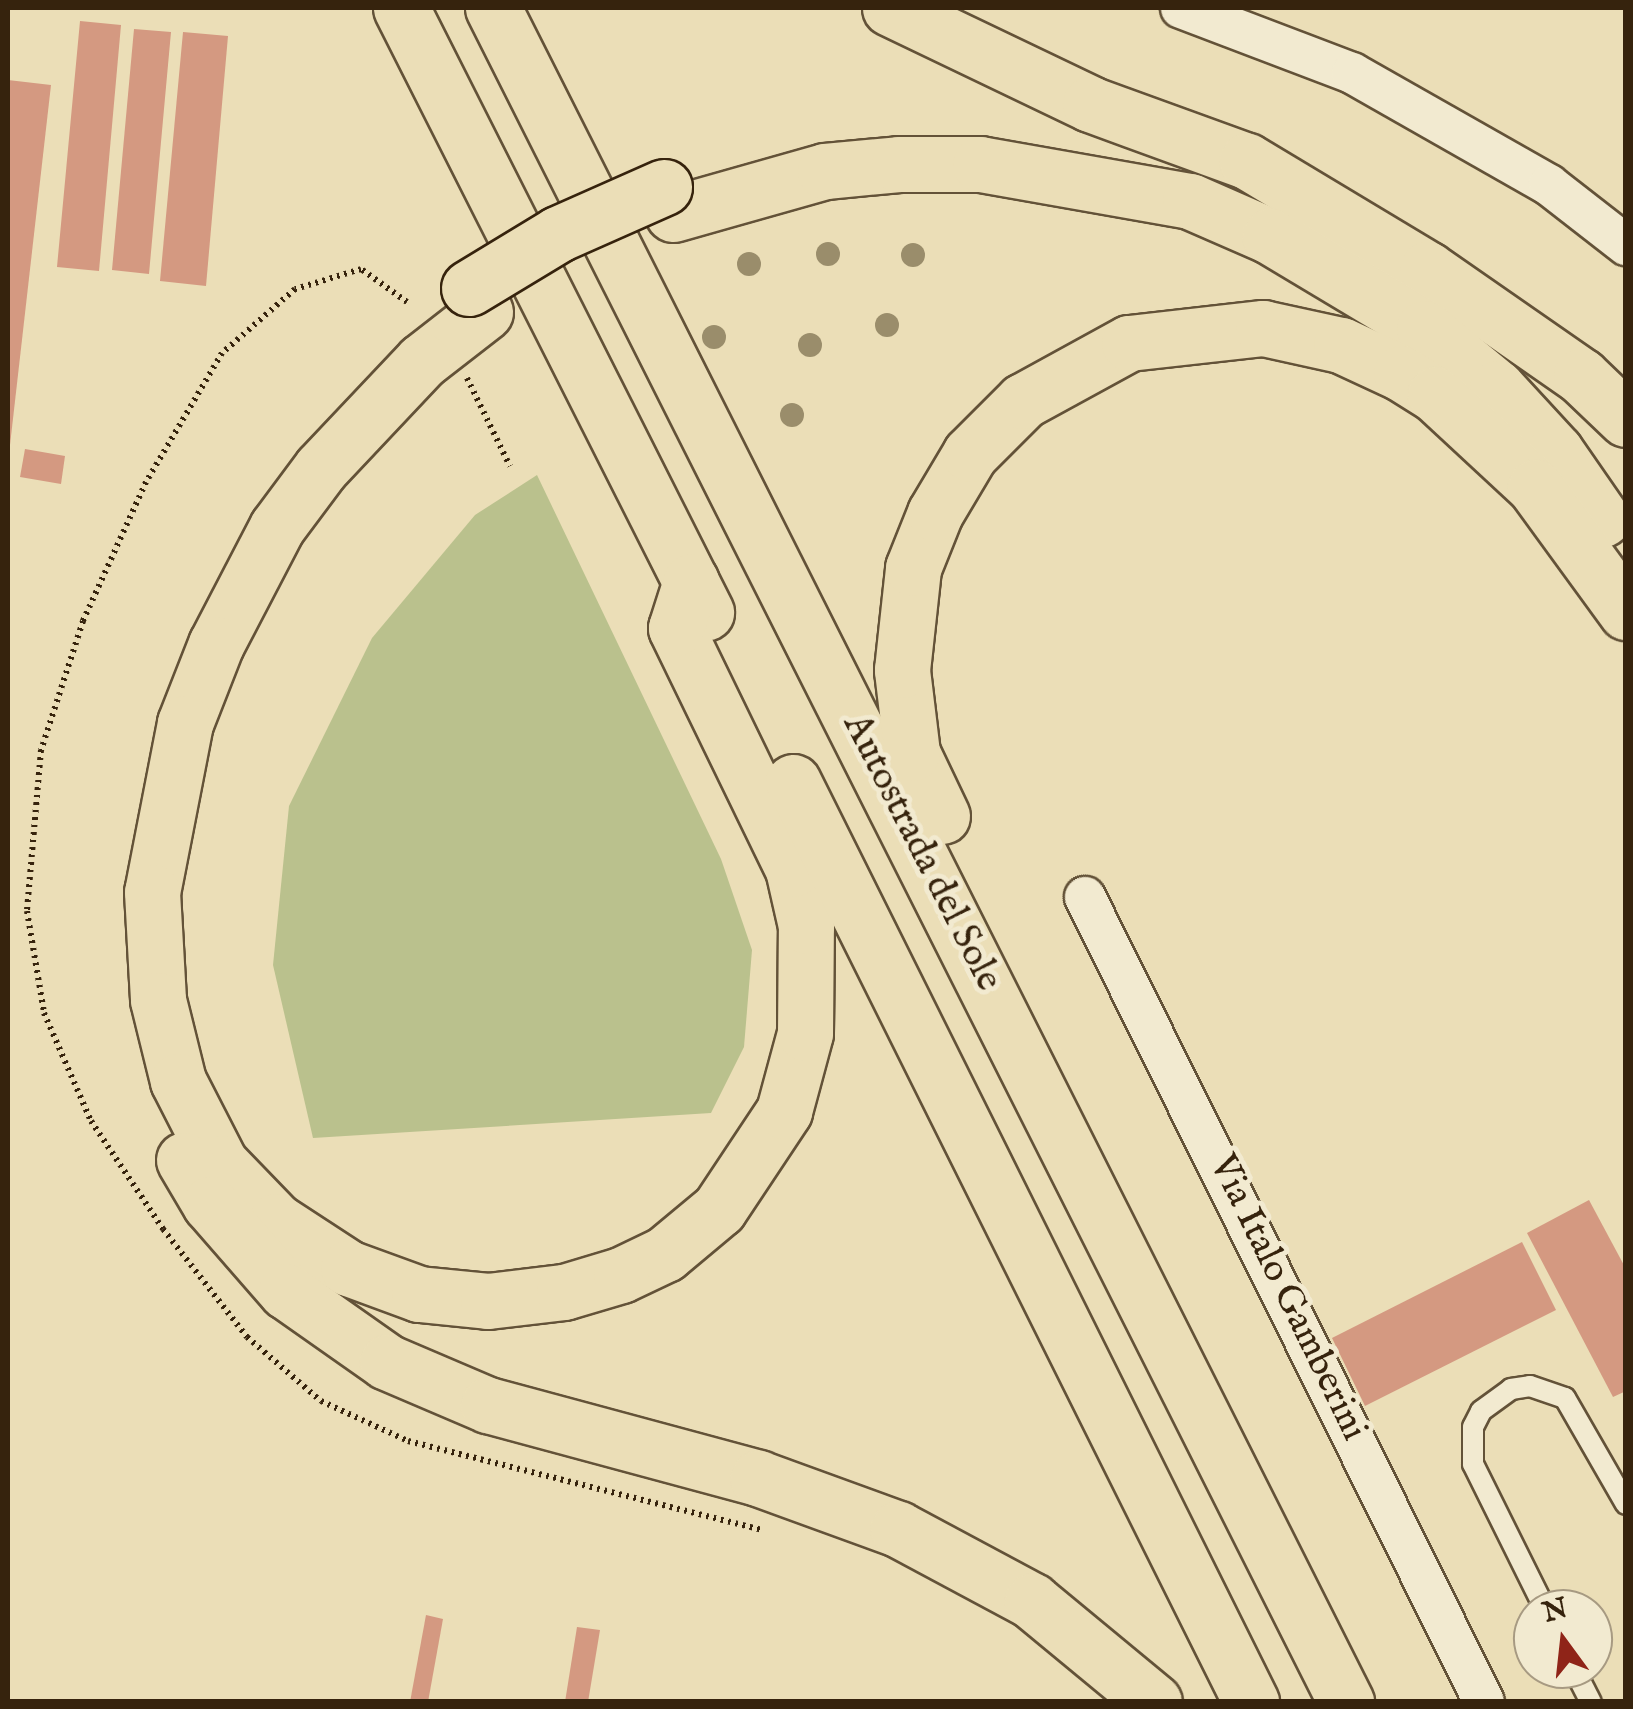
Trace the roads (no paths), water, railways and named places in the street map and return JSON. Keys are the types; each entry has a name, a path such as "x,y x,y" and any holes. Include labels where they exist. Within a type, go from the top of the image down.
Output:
{"highway":[{"path":"401,8 1251,1702"},
{"name":"Autostrada del Sole","path":"493,8 1346,1702"},
{"path":"890,8 1090,104 1247,161 1335,214 1581,376 1626,419"},
{"path":"1154,1702 1032,1601 898,1529 758,1478 488,1405 387,1362 286,1291 210,1204 170,1136 144,1054 122,930 136,787 160,702 227,556 304,438 416,326 576,257 668,200 751,156 835,142 980,134 1145,156 1335,214"},
{"path":"668,200 825,172 900,164 980,164 1190,201 1350,280 1496,388 1555,451 1626,562"},
{"path":"478,300 321,468 277,528 216,644 186,724 152,892 158,1000 178,1081 220,1162 276,1220 348,1268 419,1294 488,1301 564,1292 621,1274 664,1254 719,1210 784,1111 805,1033 806,926 786,853 676,628 691,581"},
{"path":"979,967 990,918 912,753 902,670 905,610 935,514 970,454 1024,401 1092,361 1129,342 1176,333 1263,328 1356,352 1435,394 1535,487 1626,612"}],"street":[{"path":"1181,8 1352,73 1549,185 1626,245"},
{"name":"Via Italo Gamberini","path":"1085,897 1484,1702"}],"lane":[{"path":"1534,1589 1473,1464 1473,1427 1482,1411 1511,1389 1530,1386 1564,1398 1626,1504"}]}
